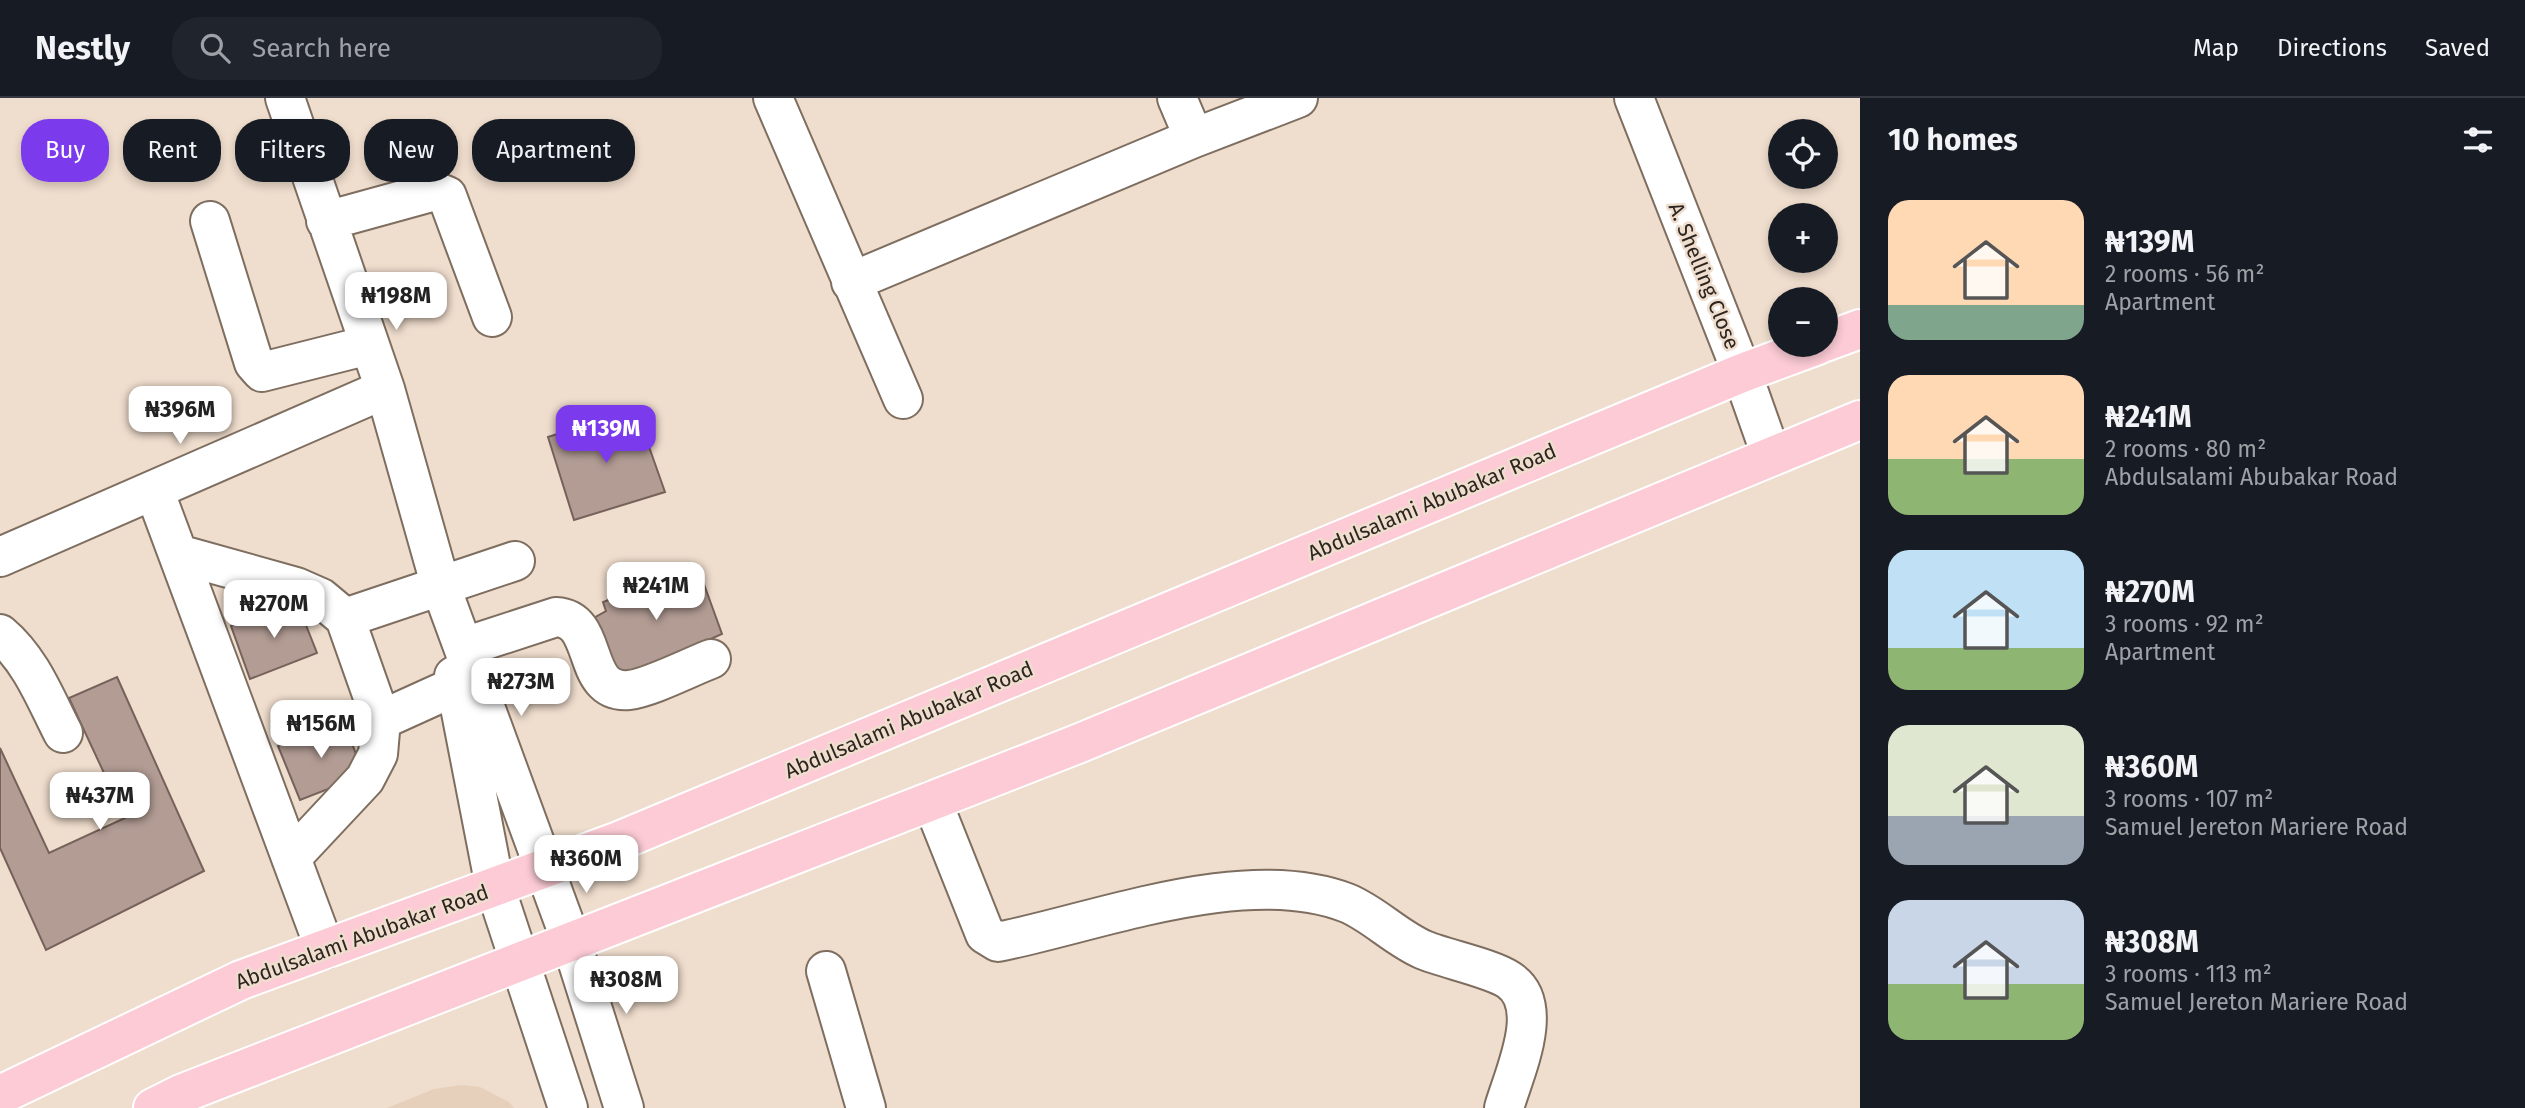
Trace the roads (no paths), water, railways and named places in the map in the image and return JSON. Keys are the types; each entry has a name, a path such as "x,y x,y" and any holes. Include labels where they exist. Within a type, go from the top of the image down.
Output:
{"main road":[{"path":"1838,337 1860,329"},
{"name":"Abdulsalami Abubakar Road","path":"0,1095 241,980 545,870 1785,357"},
{"path":"153,1108 194,1099 520,959 1100,734 1860,420"}],"street":[{"path":"285,98 384,389 441,587 571,941 624,1108"},
{"path":"773,98 903,399"},
{"path":"1177,98 1194,138"},
{"path":"851,282 1194,138 1298,98"},
{"name":"A. Shelling Close","path":"1634,98 1742,373 1771,455"},
{"path":"326,222 435,191 447,196 492,317"},
{"path":"210,221 254,363 262,372 369,345"},
{"path":"0,557 384,389"},
{"path":"154,490 325,949"},
{"path":"178,554 296,587 321,598 345,618 381,720 378,754 365,779 291,858"},
{"path":"345,618 515,561"},
{"path":"441,587 456,686 495,887 568,1108"},
{"path":"464,647 556,617 567,618 580,627 599,678 613,689 631,690 711,659"},
{"path":"0,634 18,650 63,733"},
{"path":"381,720 456,686"},
{"path":"932,801 985,934 998,942 1216,891 1282,888 1347,903 1422,949 1510,980 1527,1001 1528,1027 1504,1108"},
{"path":"826,971 866,1108"}]}
